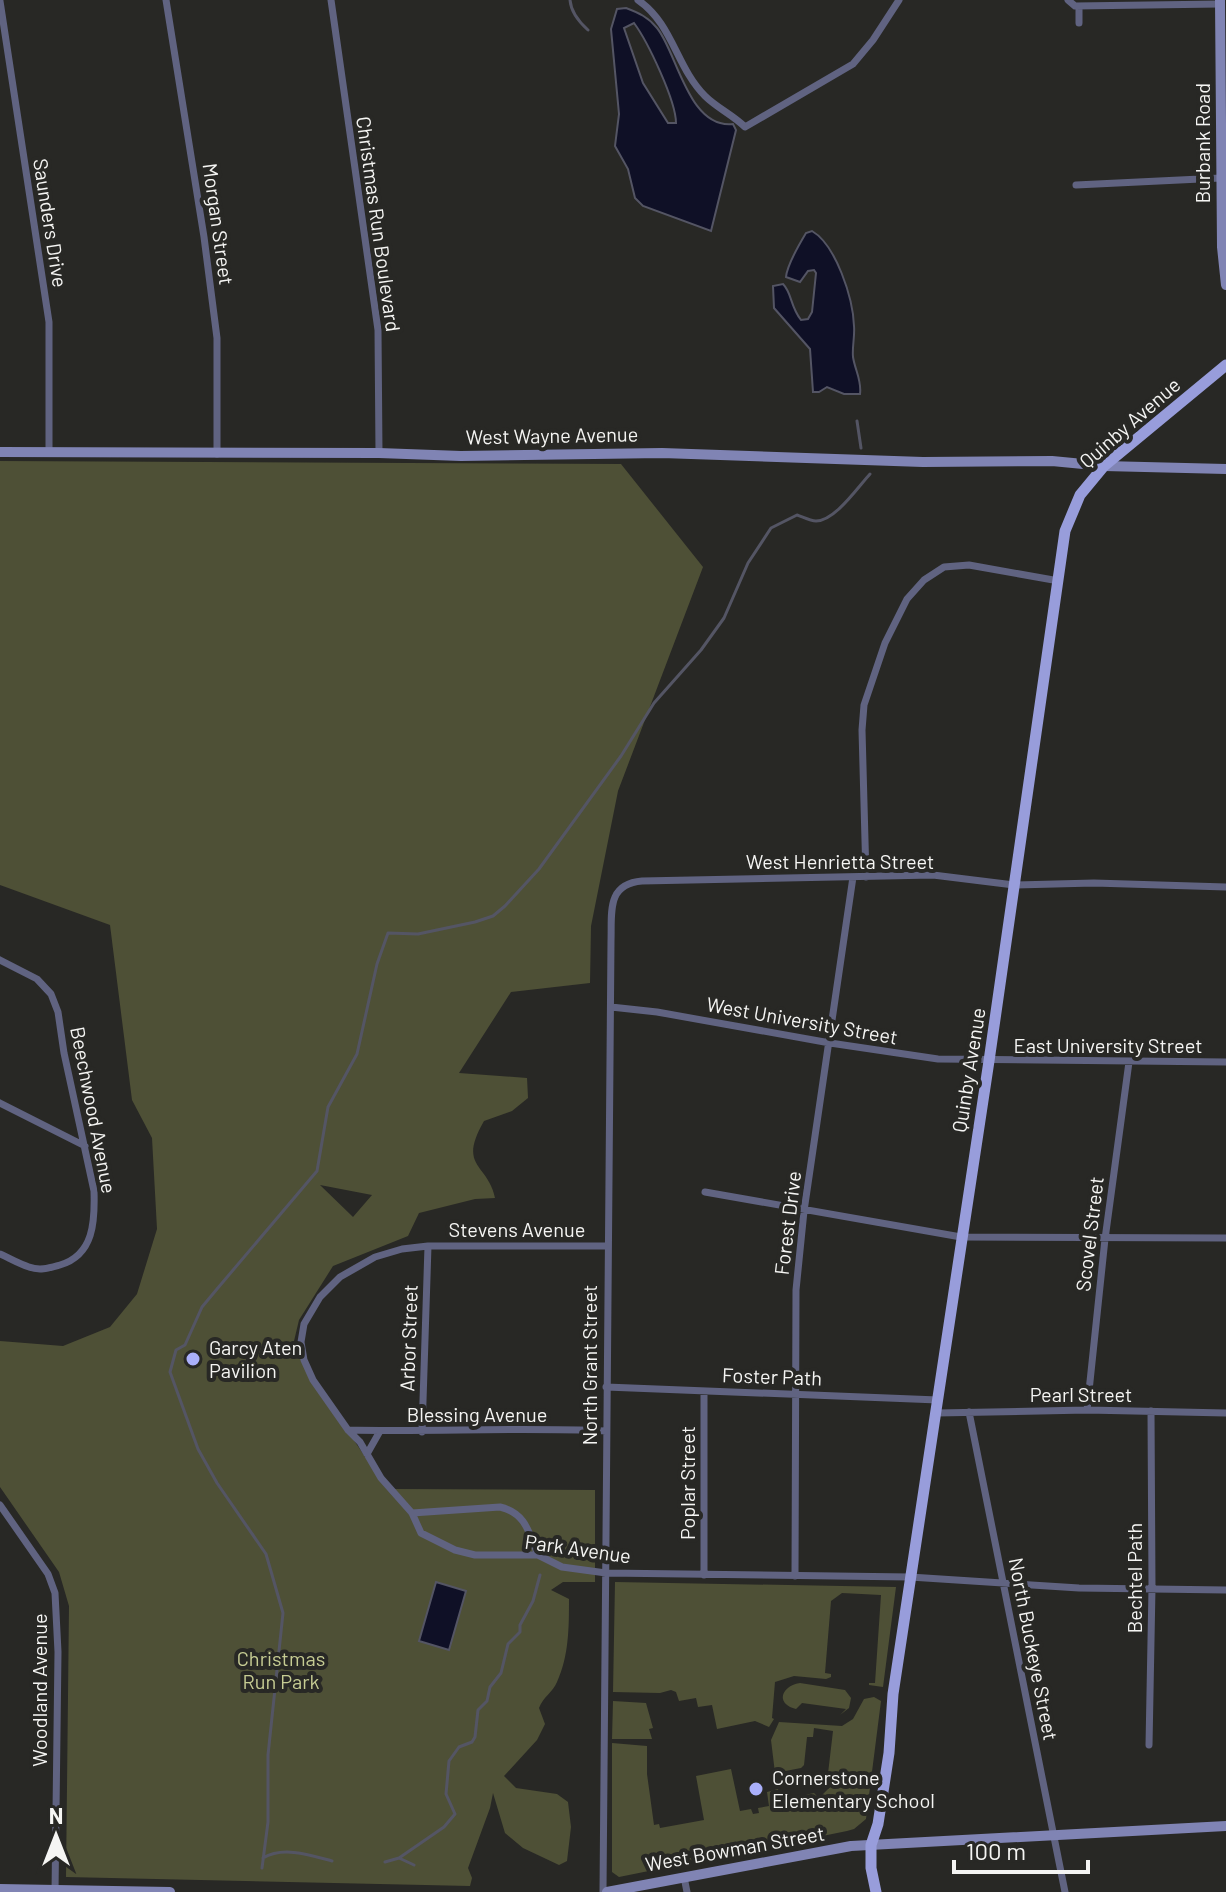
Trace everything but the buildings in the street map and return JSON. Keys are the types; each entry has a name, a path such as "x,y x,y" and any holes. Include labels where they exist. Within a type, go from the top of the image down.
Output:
{"main road":[{"name":"Quinby Avenue","path":"876,1892 871,1868 871,1845 878,1824 889,1753 892,1704 910,1577 989,1061 1065,531 1080,495 1104,466 1226,365"}],"street":[{"name":"Morgan Street","path":"166,0 217,338 217,454"},
{"name":"Christmas Run Boulevard","path":"331,0 378,330 379,453"},
{"path":"638,0 659,18 678,56 705,97 745,127 853,64 899,0"},
{"path":"1068,0 1079,6 1220,2"},
{"name":"Saunders Drive","path":"0,1 49,322 49,452"},
{"name":"Burbank Road","path":"1220,2 1222,247 1226,285"},
{"path":"1079,6 1079,23"},
{"path":"1076,185 1221,178"},
{"name":"West Wayne Avenue","path":"0,452 461,456 662,453 923,462 1052,461 1104,466 1226,469"},
{"path":"866,877 864,705 885,643 907,599 924,580 944,567 969,565 1059,581"},
{"name":"West Henrietta Street","path":"666,881 933,875 1014,885 1094,883 1226,887"},
{"name":"Forest Drive","path":"795,1576 796,1290 804,1211 853,877"},
{"name":"North Grant Street","path":"605,1892 606,1246 613,898 629,882 666,881"},
{"name":"Beechwood Avenue","path":"0,960 37,979 51,994 58,1012 94,1191 95,1210 93,1230 85,1247 68,1262 32,1269 0,1254"},
{"name":"West University Street","path":"611,1007 938,1059 989,1061"},
{"name":"East University Street","path":"989,1061 1226,1062"},
{"name":"Scovel Street","path":"1087,1410 1105,1239 1129,1062"},
{"path":"0,1103 85,1146"},
{"path":"705,1192 961,1237 1226,1238"},
{"name":"Stevens Avenue","path":"348,1430 313,1380 304,1360 301,1342 304,1324 320,1297 340,1277 375,1257 402,1249 428,1246 606,1246"},
{"name":"Arbor Street","path":"422,1432 428,1246"},
{"name":"Foster Path","path":"606,1387 794,1393 937,1406"},
{"name":"Poplar Street","path":"704,1391 704,1575"},
{"name":"Pearl Street","path":"937,1406 969,1412 1087,1410 1226,1413"},
{"name":"Bechtel Path","path":"1149,1745 1151,1411"},
{"name":"North Buckeye Street","path":"969,1412 1065,1892"},
{"name":"Blessing Avenue","path":"348,1430 606,1431"},
{"name":"Park Avenue","path":"348,1430 381,1478 412,1513 421,1533 455,1550 496,1557 538,1555 562,1567 606,1573 910,1577 1079,1588 1226,1590"},
{"path":"367,1454 380,1431"},
{"name":"Woodland Avenue","path":"0,1505 48,1574 55,1593 58,1652 56,1891"},
{"path":"412,1513 500,1507 511,1509 525,1522 538,1555"},
{"name":"West Bowman Street","path":"605,1892 851,1846 1053,1830 1226,1826"},
{"path":"684,1877 687,1892"},
{"path":"0,1889 170,1892"}],"green space":[{"name":"Christmas Run Park","path":"0,461 621,464 703,567 618,791 591,926 590,983 511,992 459,1073 527,1078 528,1098 512,1111 484,1121 476,1136 474,1157 495,1198 475,1199 419,1213 408,1236 333,1266 299,1320 294,1341 313,1380 387,1489 595,1490 595,1582 563,1582 551,1590 569,1599 564,1662 555,1686 539,1708 545,1724 537,1740 504,1776 516,1788 557,1794 568,1802 571,1827 567,1861 559,1865 523,1848 505,1833 493,1793 468,1868 472,1878 470,1886 66,1877 69,1606 59,1572 0,1487 0,1341 63,1346 110,1327 137,1294 157,1229 152,1138 132,1100 110,925 0,885","holes":["320,1185 372,1195 353,1217"]},
{"path":"615,1582 896,1587 883,1687 869,1685 875,1683 881,1595 842,1593 831,1601 825,1673 831,1674 831,1677 794,1676 775,1682 774,1719 769,1727 755,1721 717,1729 712,1705 698,1707 696,1698 679,1701 676,1692 671,1690 660,1693 613,1692"},
{"path":"800,1683 845,1690 851,1698 849,1708 840,1715 846,1709 802,1703 796,1709 789,1707 783,1695 788,1688"},
{"path":"874,1697 881,1701 866,1819 854,1829 619,1877 612,1872 612,1743 647,1746 647,1774 654,1825 659,1824 660,1828 704,1820 696,1776 731,1769 740,1811 751,1809 753,1814 759,1813 758,1808 769,1806 767,1792 778,1789 781,1800 814,1793 819,1798 831,1786 827,1782 833,1731 814,1728 813,1737 807,1737 804,1765 775,1773 771,1740 779,1722 842,1726 853,1719 864,1699"},
{"path":"613,1701 646,1703 653,1728 649,1729 652,1739 612,1739"}],"water":[{"path":"617,9 631,10 654,24 694,102 705,114 718,122 733,124 736,130 711,231 643,206 635,198 628,169 615,146 619,114 611,29","holes":["634,23 666,87 676,123 668,123 643,83 624,28"]},
{"path":"812,231 829,248 847,287 853,314 853,357 860,394 844,394 827,387 813,392 810,349 774,308 773,286 783,284 801,320 808,319 812,312 814,270 808,271 800,282 786,277 800,243 806,233"},
{"path":"436,1582 466,1591 449,1650 419,1641"}],"waterway":[{"path":"570,0 576,17 588,30"},
{"path":"857,421 861,448"},
{"path":"262,1868 268,1822 268,1755 283,1613 266,1554 217,1483 198,1449 170,1372 176,1350 185,1345 202,1307 317,1171 328,1107 357,1054 377,964 388,933 418,934 475,922 493,916 505,906 539,869 621,756 654,703 701,650 724,618 748,563 771,528 797,515 809,520 823,520 846,502 870,474"},
{"path":"399,1858 444,1827 455,1814 446,1794 449,1761 459,1747 472,1742 475,1737 478,1710 487,1701 490,1687 501,1673 508,1644 520,1632 540,1575"},
{"path":"263,1858 288,1852 332,1861"},
{"path":"385,1862 399,1858 414,1865"}],"place":[{"name":"Garcy Aten Pavilion","path":"193,1359"},
{"name":"Cornerstone Elementary School","path":"756,1789"}]}
